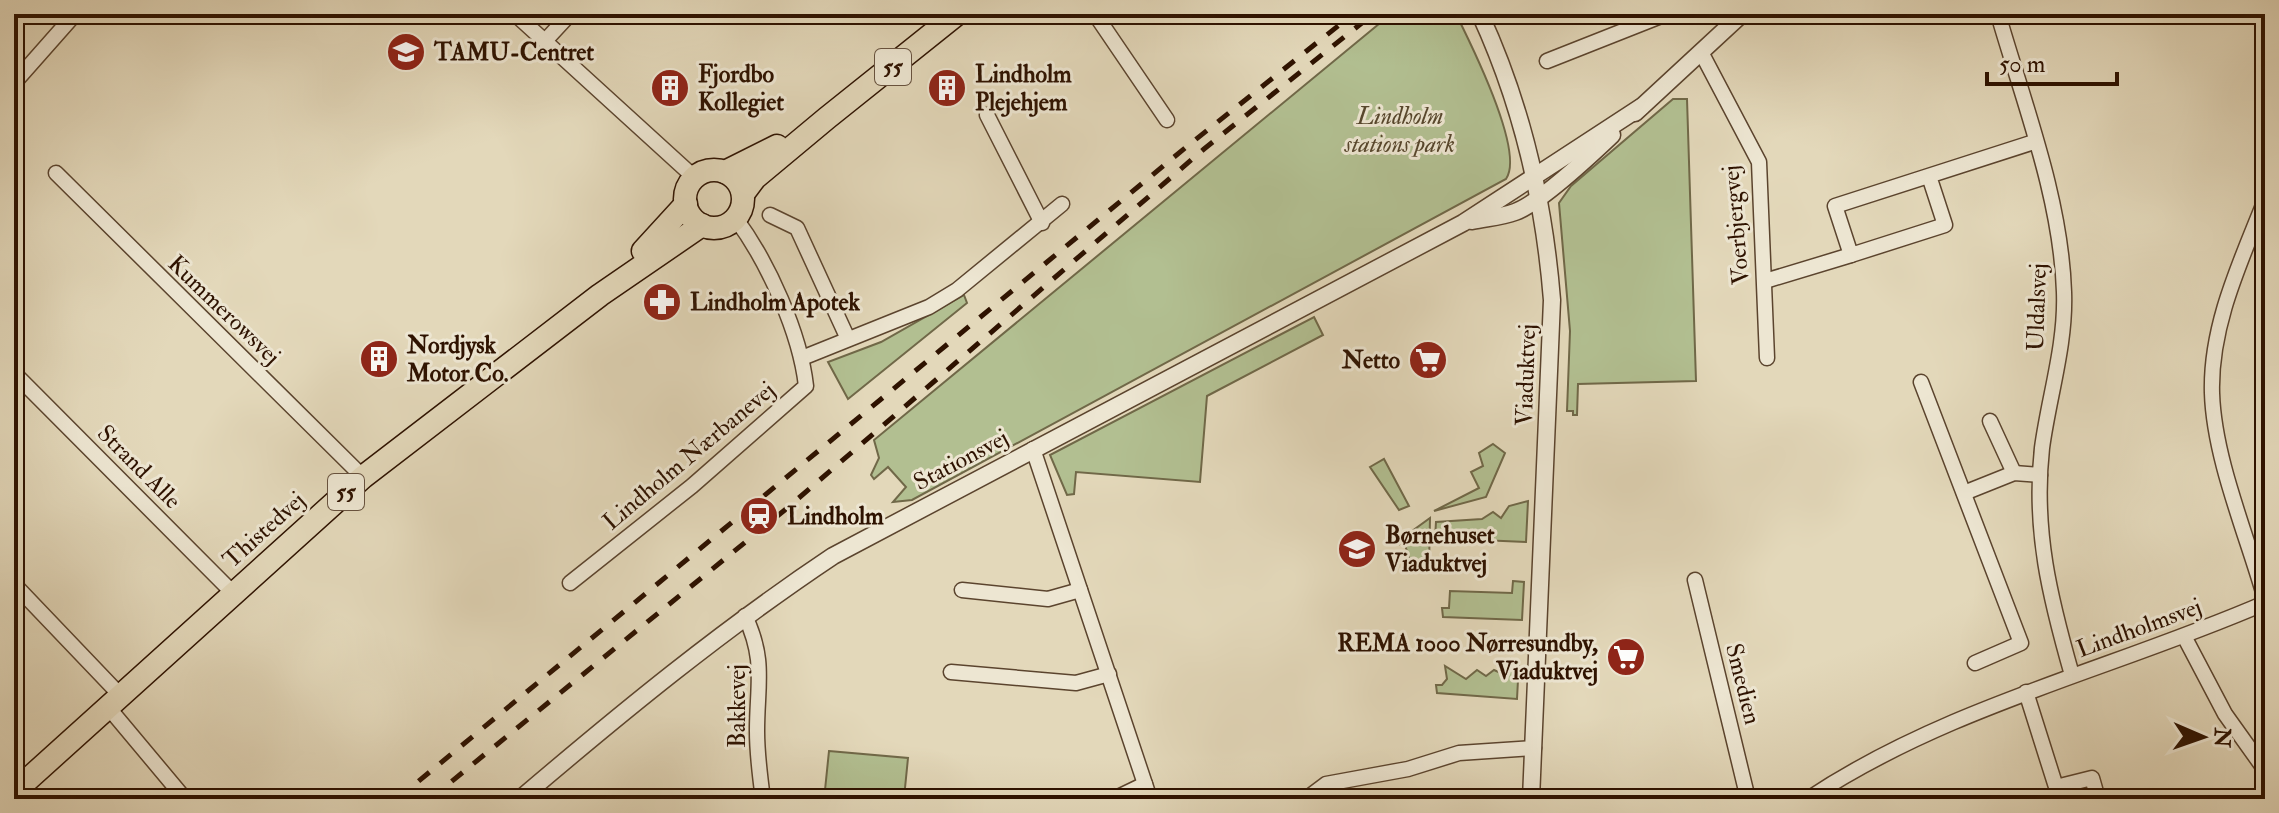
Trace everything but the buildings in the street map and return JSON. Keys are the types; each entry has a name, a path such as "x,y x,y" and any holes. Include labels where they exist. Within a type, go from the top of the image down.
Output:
{"main road":[{"name":"55","path":"702,225 720,228 736,219 743,194 755,178 957,14"},
{"name":"55","path":"686,204 687,192 695,178 710,171 725,172 744,165 827,118"},
{"path":"725,172 739,185 743,194"},
{"path":"686,204 694,220 702,225"},
{"name":"Thistedvej","path":"600,295 686,204"},
{"name":"Thistedvej","path":"14,792 363,477 600,295 702,225"}],"street":[{"path":"14,83 75,14"},
{"path":"515,14 695,178"},
{"path":"545,41 570,14"},
{"path":"1095,14 1167,120"},
{"name":"Viaduktvej","path":"1480,14 1514,99 1540,196 1549,263 1552,350 1531,799"},
{"path":"1547,61 1666,14"},
{"path":"1540,196 1583,163 1742,14"},
{"name":"Uldalsvej","path":"1998,14 2061,240 2064,295 2062,340 2040,475 2046,581 2072,675"},
{"name":"Voerbjergvej","path":"1701,52 1759,162 1767,358"},
{"path":"1535,177 1641,107"},
{"path":"987,115 1042,223"},
{"path":"1851,255 1835,206 2034,142"},
{"name":"Kummerowsvej","path":"56,173 363,477"},
{"path":"1765,281 1945,225 1929,176"},
{"name":"Stationsvej","path":"520,799 664,677 745,616 833,556 1463,223 1535,177"},
{"name":"Stationsvej","path":"1463,223 1517,212 1540,196"},
{"path":"2265,200 2225,305 2214,352 2212,393 2218,437 2265,601"},
{"path":"802,358 929,307 1042,223 1062,204"},
{"path":"770,215 797,228 848,339"},
{"name":"Lindholm Nærbanevej","path":"570,583 692,486 806,386 802,358 762,260 736,219"},
{"name":"Strand Alle","path":"14,373 233,593"},
{"path":"1921,382 2021,643 1975,663"},
{"path":"1990,421 2014,473"},
{"path":"1033,449 1150,799"},
{"path":"1964,493 2014,473 2040,475"},
{"name":"Smedien","path":"1695,580 1748,799"},
{"path":"14,584 114,701 185,799"},
{"path":"962,590 1048,599 1080,590"},
{"name":"Lindholmsvej","path":"1816,797 1915,740 2026,692 2185,638 2265,601"},
{"name":"Bakkevej","path":"745,616 757,642 760,659 757,735 763,799"},
{"path":"2185,638 2225,714 2265,770"},
{"path":"951,672 1076,683 1109,674"},
{"path":"2026,692 2056,787 2092,778 2098,799"},
{"path":"1306,799 1326,784 1408,769 1459,753 1534,748"},
{"name":"Viaduktvej","path":"1534,748 1544,799"},
{"path":"1114,799 1145,784"}],"green space":[{"name":"Lindholm stations park","path":"1391,14 1456,14 1502,123 1510,165 1506,179 912,500 893,502 906,487 888,467 874,479 871,475 879,458 874,440"},
{"path":"1673,99 1687,99 1696,381 1578,384 1577,415 1573,415 1573,411 1567,411 1570,331 1559,203 1571,186"},
{"path":"964,295 967,303 848,399 828,362 881,342"},
{"path":"1314,317 1323,335 1207,396 1200,482 1076,472 1074,494 1067,495 1050,455"},
{"path":"1493,444 1505,453 1486,497 1434,511 1479,488 1471,472 1483,466 1479,453"},
{"path":"1384,459 1409,506 1399,510 1370,467"},
{"path":"1528,501 1526,542 1435,538 1436,522 1482,519 1493,512 1501,518 1509,506"},
{"path":"1430,518 1429,567 1412,567 1404,542 1400,544 1398,532 1412,531"},
{"path":"1513,581 1524,582 1522,620 1443,617 1442,608 1449,608 1450,591 1512,593"},
{"path":"1511,659 1519,661 1517,699 1437,693 1436,685 1442,685 1447,679 1445,666 1466,679 1477,670 1486,676 1494,670 1505,675"},
{"path":"829,751 908,758 904,798 825,790"}],"railway":[{"path":"397,799 1185,148 1353,14"},
{"path":"430,799 786,509 1204,149 1373,14"}],"place":[{"name":"TAMU-Centret","path":"406,52"},
{"name":"Fjordbo Kollegiet","path":"670,88"},
{"name":"Lindholm Plejehjem","path":"947,88"},
{"name":"Lindholm Apotek","path":"662,302"},
{"name":"Nordjysk Motor Co.","path":"379,359"},
{"name":"Netto","path":"1428,360"},
{"name":"Lindholm","path":"759,516"},
{"name":"Børnehuset Viaduktvej","path":"1357,549"},
{"name":"REMA 1000 Nørresundby, Viaduktvej","path":"1626,657"}]}
